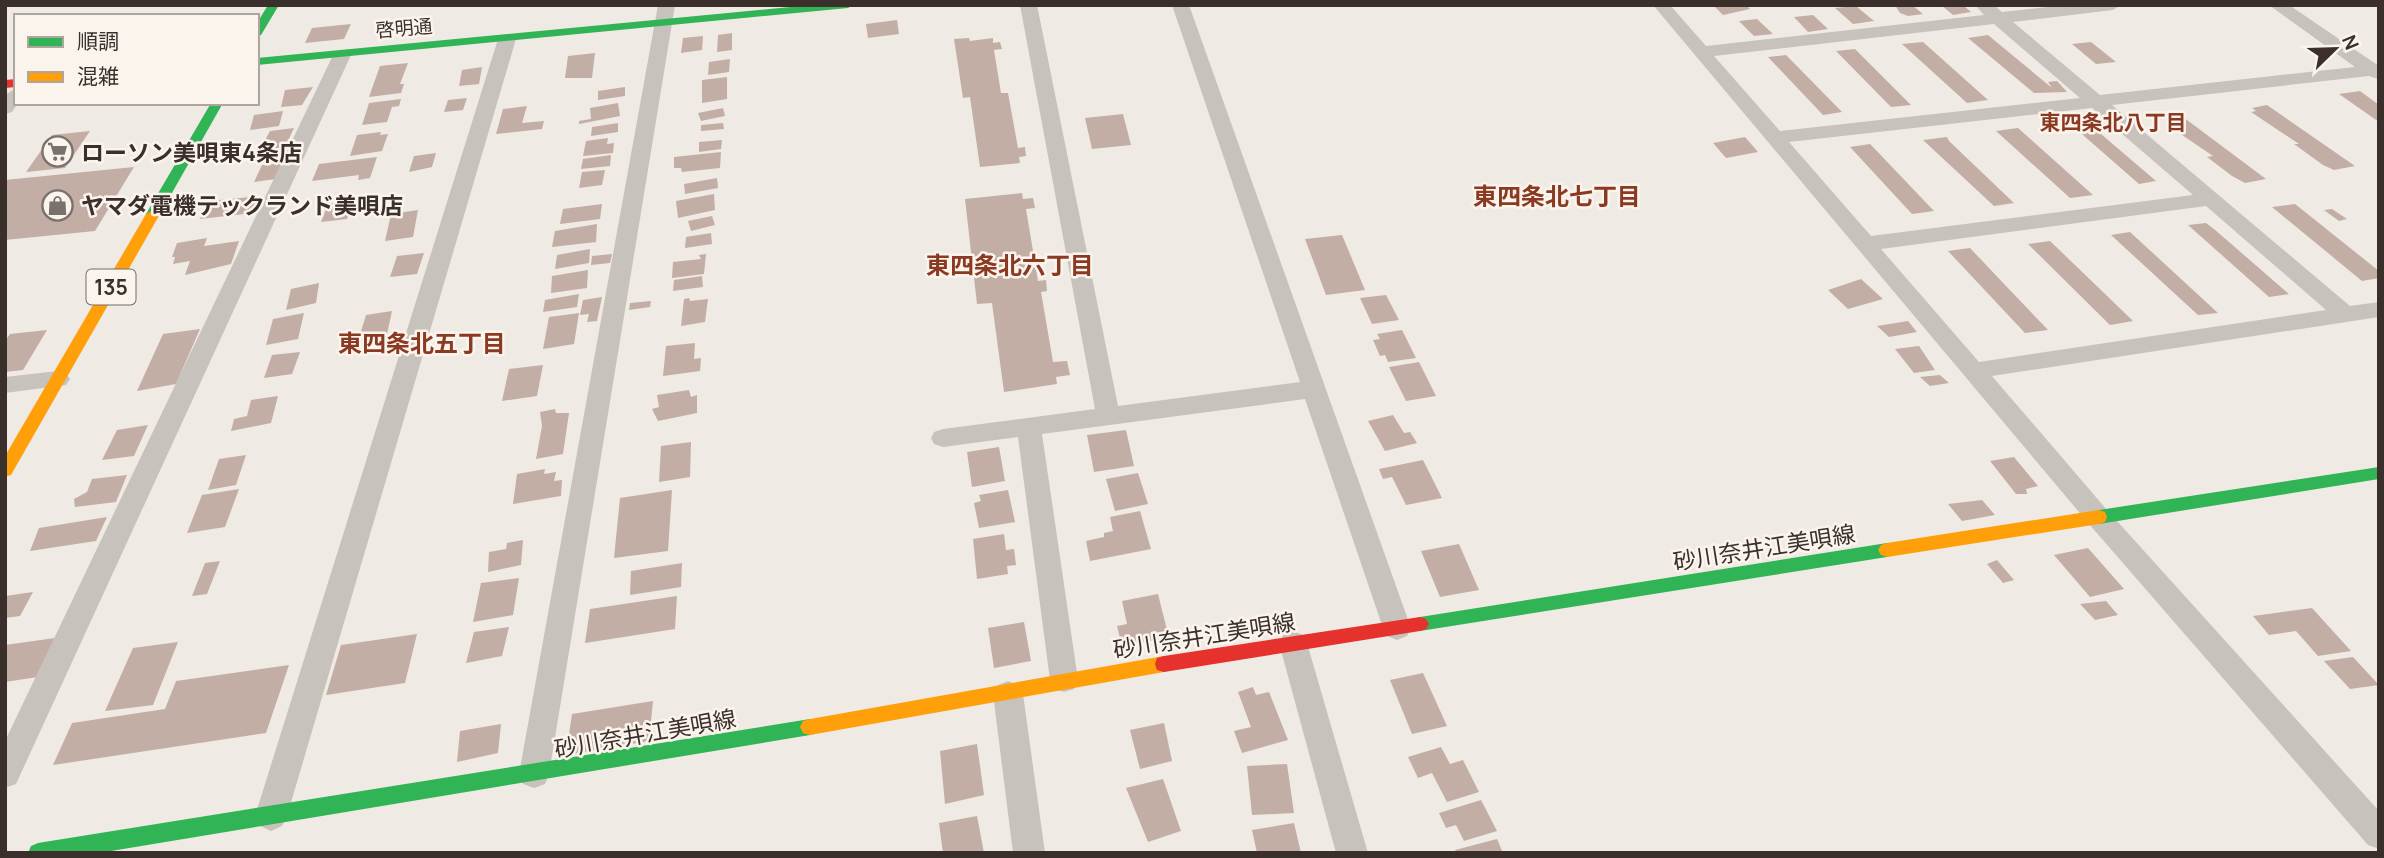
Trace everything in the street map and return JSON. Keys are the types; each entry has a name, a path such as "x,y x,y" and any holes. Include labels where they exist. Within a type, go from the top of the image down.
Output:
{"main road":[{"path":"259,30 274,5"},
{"name":"啓明通","path":"259,62 507,39 665,15 848,5"},
{"name":"135","path":"5,471 216,105"},
{"name":"砂川奈井江美唄線","path":"38,853 534,775 1008,694 1065,680 2379,473"}],"street":[{"path":"1028,5 1108,416"},
{"path":"1180,5 1397,628"},
{"path":"1661,5 2098,517 2367,805 2379,834"},
{"path":"1983,5 2345,314"},
{"path":"1700,52 2000,20 2113,5"},
{"path":"2277,5 2376,72"},
{"path":"534,775 647,135 665,15"},
{"path":"271,816 507,39"},
{"path":"5,774 342,55"},
{"path":"1773,138 2376,72"},
{"path":"1864,244 2210,199"},
{"path":"1975,371 2379,309"},
{"path":"5,385 58,379"},
{"path":"943,438 1314,389"},
{"path":"1029,427 1065,680"},
{"path":"1293,643 1352,853"},
{"path":"1008,694 1029,853"}],"building":[{"path":"1713,5 1746,5 1750,9 1723,15"},
{"path":"1895,5 1912,5 1923,14 1908,16 1900,13"},
{"path":"1941,5 1963,5 1971,12 1953,15"},
{"path":"1856,6 1874,21 1853,24 1835,8"},
{"path":"1813,15 1828,29 1808,32 1794,17"},
{"path":"1757,19 1773,34 1754,36 1739,21"},
{"path":"897,20 899,34 868,38 866,24"},
{"path":"351,24 344,39 305,43 312,28"},
{"path":"732,33 732,50 717,52 718,35"},
{"path":"1988,35 2052,88 2048,82 2057,81 2067,92 2034,93 1968,38"},
{"path":"703,36 702,50 681,53 683,38"},
{"path":"969,38 970,41 993,38 993,43 1000,42 1002,49 994,50 1001,93 1008,93 1018,148 1025,147 1026,156 1019,157 1020,163 980,167 970,97 963,98 954,39"},
{"path":"1923,42 1988,100 1967,103 1902,44"},
{"path":"2091,42 2116,62 2096,64 2072,44"},
{"path":"1855,49 1911,105 1891,107 1836,51"},
{"path":"595,53 592,78 565,78 568,56"},
{"path":"1786,55 1842,112 1823,115 1768,57"},
{"path":"730,59 729,72 708,75 709,62"},
{"path":"408,63 400,84 404,84 401,93 369,97 380,66"},
{"path":"482,67 479,84 459,86 462,70"},
{"path":"727,77 727,99 702,103 702,80"},
{"path":"313,87 302,105 281,107 285,90"},
{"path":"625,87 625,96 598,100 598,91"},
{"path":"2360,91 2379,105 2379,122 2339,94"},
{"path":"467,98 463,110 444,112 448,100"},
{"path":"401,99 399,106 392,107 387,122 362,125 369,103"},
{"path":"618,103 620,116 579,124 579,121 591,119 590,108"},
{"path":"2267,105 2355,166 2334,170 2323,165 2294,144 2299,144 2251,112 2256,111 2252,108"},
{"path":"527,106 522,123 544,121 542,129 496,134 503,109"},
{"path":"723,108 725,116 701,121 698,113"},
{"path":"283,111 279,126 250,130 254,115"},
{"path":"1123,114 1131,145 1092,149 1085,118"},
{"path":"2179,114 2266,179 2245,183 2232,176 2207,157 2213,156 2166,124 2172,123 2163,116"},
{"path":"2084,119 2156,181 2139,184 2067,121"},
{"path":"618,123 618,132 591,136 592,127"},
{"path":"723,123 724,129 701,131 701,125"},
{"path":"294,128 285,147 265,150 267,141 264,142 270,131"},
{"path":"2018,128 2093,195 2070,198 1996,131"},
{"name":"ローソン美唄東4条店","path":"90,131 65,168 26,172 52,135"},
{"path":"381,132 380,135 388,134 382,151 350,156 357,135"},
{"path":"1745,137 1758,152 1726,158 1713,143"},
{"path":"1947,137 2014,203 1994,206 1923,140"},
{"path":"608,138 607,144 614,143 613,153 583,156 586,141"},
{"path":"722,140 721,149 699,152 699,142"},
{"path":"1870,144 1934,211 1912,214 1850,147"},
{"path":"721,152 720,168 682,172 681,168 674,168 674,157"},
{"path":"436,153 432,167 409,172 414,156"},
{"path":"611,155 610,166 581,169 583,159"},
{"path":"377,157 370,178 358,180 359,175 312,181 319,164"},
{"path":"284,163 276,179 254,182 262,165"},
{"name":"ヤマダ電機テックランド美唄店","path":"134,167 95,231 5,240 5,180"},
{"path":"605,170 602,185 579,188 582,172"},
{"path":"717,178 718,188 685,194 684,184"},
{"path":"1022,193 1023,199 1033,198 1035,208 1026,209 1038,281 1046,280 1047,291 1041,292 1053,362 1067,361 1070,375 1056,377 1057,384 1004,392 992,303 977,304 965,199"},
{"path":"714,194 715,210 678,218 676,201"},
{"path":"261,196 253,213 200,219 209,201"},
{"path":"354,199 347,219 321,222 328,204"},
{"path":"602,204 600,219 560,224 563,209"},
{"path":"2295,204 2379,271 2379,278 2362,281 2272,207"},
{"path":"2332,209 2347,219 2339,221 2324,210"},
{"path":"418,210 413,237 385,241 391,214"},
{"path":"712,216 715,225 691,231 688,221"},
{"path":"2206,223 2289,294 2269,297 2188,225"},
{"path":"597,224 596,242 552,247 555,231"},
{"path":"2130,232 2218,313 2198,315 2111,235"},
{"path":"711,233 712,244 685,248 686,237"},
{"path":"1342,235 1365,290 1326,295 1305,239"},
{"path":"207,238 204,246 239,241 231,264 185,275 190,261 173,264 175,257 172,257 177,243"},
{"path":"2050,241 2133,321 2110,325 2028,244"},
{"path":"1970,248 2048,330 2025,333 1948,251"},
{"path":"590,249 589,263 555,269 557,255"},
{"path":"424,253 417,274 390,277 397,256"},
{"path":"612,254 610,263 591,265 592,256"},
{"path":"706,254 704,274 672,278 673,262 701,259 699,255"},
{"path":"588,270 587,288 551,293 552,276"},
{"path":"702,276 703,287 673,291 674,280"},
{"path":"1861,279 1883,299 1848,309 1828,290"},
{"path":"319,283 316,303 286,310 291,289"},
{"path":"579,294 577,307 543,312 545,300"},
{"path":"1386,295 1399,320 1372,324 1360,298"},
{"path":"602,297 597,321 587,322 589,314 580,315 583,300"},
{"path":"689,298 690,301 708,299 705,322 681,326 684,299"},
{"path":"651,301 650,307 629,310 630,303"},
{"path":"392,311 387,334 359,338 366,315"},
{"path":"304,313 298,339 266,345 273,319"},
{"path":"579,313 574,344 543,349 549,317"},
{"path":"1908,321 1917,332 1889,337 1877,326"},
{"path":"200,329 176,384 137,391 163,334"},
{"path":"47,330 23,370 5,372 5,341 10,334"},
{"path":"1402,330 1416,358 1388,362 1385,355 1380,356 1373,340 1380,339 1377,334"},
{"path":"695,343 694,359 701,358 700,371 663,376 666,346"},
{"path":"1919,346 1935,370 1914,373 1895,349"},
{"path":"300,352 292,374 264,378 272,355"},
{"path":"1419,362 1436,396 1406,401 1389,367"},
{"path":"543,365 537,396 502,401 509,369"},
{"path":"1940,375 1949,383 1930,386 1920,377"},
{"path":"689,390 691,397 697,395 697,413 658,421 652,409 659,407 657,395"},
{"path":"278,396 271,423 231,431 234,419 247,416 251,400"},
{"path":"555,409 556,413 569,413 563,454 536,459 542,426 540,412"},
{"path":"1393,415 1404,433 1410,432 1417,443 1385,451 1368,421"},
{"path":"148,425 134,456 102,460 117,430"},
{"path":"1126,430 1134,466 1094,472 1087,435"},
{"path":"691,442 690,477 659,482 661,446"},
{"path":"999,447 1005,481 972,487 967,452"},
{"path":"246,455 236,485 208,490 219,459"},
{"path":"2014,457 2038,486 2026,489 2027,494 2016,494 1990,461"},
{"path":"1423,460 1442,498 1406,505 1392,477 1383,479 1379,469"},
{"path":"545,469 544,474 556,472 554,481 562,480 561,496 513,504 517,474"},
{"path":"1138,473 1148,504 1115,511 1106,479"},
{"path":"127,475 116,502 75,507 74,499 87,492 92,479"},
{"path":"239,489 225,527 187,533 202,495"},
{"path":"672,490 668,551 614,558 620,498"},
{"path":"1008,490 1015,522 979,528 974,503 981,501 979,495"},
{"path":"1982,500 1995,515 1962,521 1948,504"},
{"path":"1140,511 1151,549 1090,561 1086,541 1104,537 1104,533 1113,531 1110,517"},
{"path":"107,517 96,541 30,551 39,528"},
{"path":"1004,534 1006,550 1014,549 1016,565 1007,566 1008,574 977,579 973,539"},
{"path":"523,540 521,565 488,572 489,552 506,549 507,543"},
{"path":"1459,544 1479,590 1440,597 1421,551"},
{"path":"2088,548 2124,589 2090,597 2054,555"},
{"path":"1997,560 2014,580 2003,583 1987,564"},
{"path":"220,561 207,594 192,596 205,563"},
{"path":"682,563 681,587 630,595 631,571"},
{"path":"519,578 513,615 473,622 481,583"},
{"path":"33,592 20,616 5,618 5,596"},
{"path":"1158,594 1169,638 1122,646 1117,626 1127,624 1122,601"},
{"path":"677,596 675,629 585,643 590,609"},
{"path":"2106,601 2118,615 2095,620 2080,604"},
{"path":"2312,608 2351,651 2318,656 2296,631 2269,635 2253,616"},
{"path":"1024,622 1031,661 994,668 988,628"},
{"path":"509,627 502,656 466,663 474,632"},
{"path":"417,634 405,683 326,695 341,645"},
{"path":"55,638 38,677 5,682 5,645"},
{"path":"178,642 153,705 105,711 133,648"},
{"path":"2353,657 2379,685 2350,689 2324,661"},
{"path":"289,665 266,733 53,765 72,723 165,709 176,681"},
{"path":"1423,673 1447,726 1412,734 1390,680"},
{"path":"1253,687 1256,695 1269,692 1288,740 1242,753 1234,731 1251,727 1238,692"},
{"path":"653,701 649,741 566,755 572,714"},
{"path":"1164,723 1172,761 1140,769 1130,730"},
{"path":"501,724 498,753 457,762 460,731"},
{"path":"977,744 984,795 945,804 940,751"},
{"path":"1441,747 1450,764 1463,760 1479,792 1447,802 1432,773 1418,778 1408,757"},
{"path":"1287,764 1294,813 1252,815 1247,766"},
{"path":"1163,779 1181,831 1148,842 1126,788"},
{"path":"1481,800 1497,831 1464,841 1456,825 1446,828 1439,813"},
{"path":"977,816 984,853 943,853 939,823"},
{"path":"1294,823 1301,853 1257,853 1252,830"},
{"path":"1497,839 1503,853 1457,853 1455,850"}],"traffic: fast":[{"path":"259,30 274,5"},
{"path":"259,62 848,5"},
{"path":"153,214 216,105"},
{"path":"2099,517 2379,473"},
{"path":"1420,624 1887,550"},
{"path":"38,853 810,727"}],"traffic: slow":[{"path":"5,471 153,214"},
{"path":"1887,550 2099,517"},
{"path":"810,727 1164,664"}],"traffic: jam":[{"path":"5,84 14,83"},
{"path":"1164,664 1420,624"}],"place":[{"name":"ローソン美唄東4条店","path":"58,152"},
{"name":"ヤマダ電機テックランド美唄店","path":"58,205"}],"district":[{"name":"東四条北八丁目","path":"2113,122"},
{"name":"東四条北七丁目","path":"1557,195"},
{"name":"東四条北六丁目","path":"1010,264"},
{"name":"東四条北五丁目","path":"422,342"}]}
